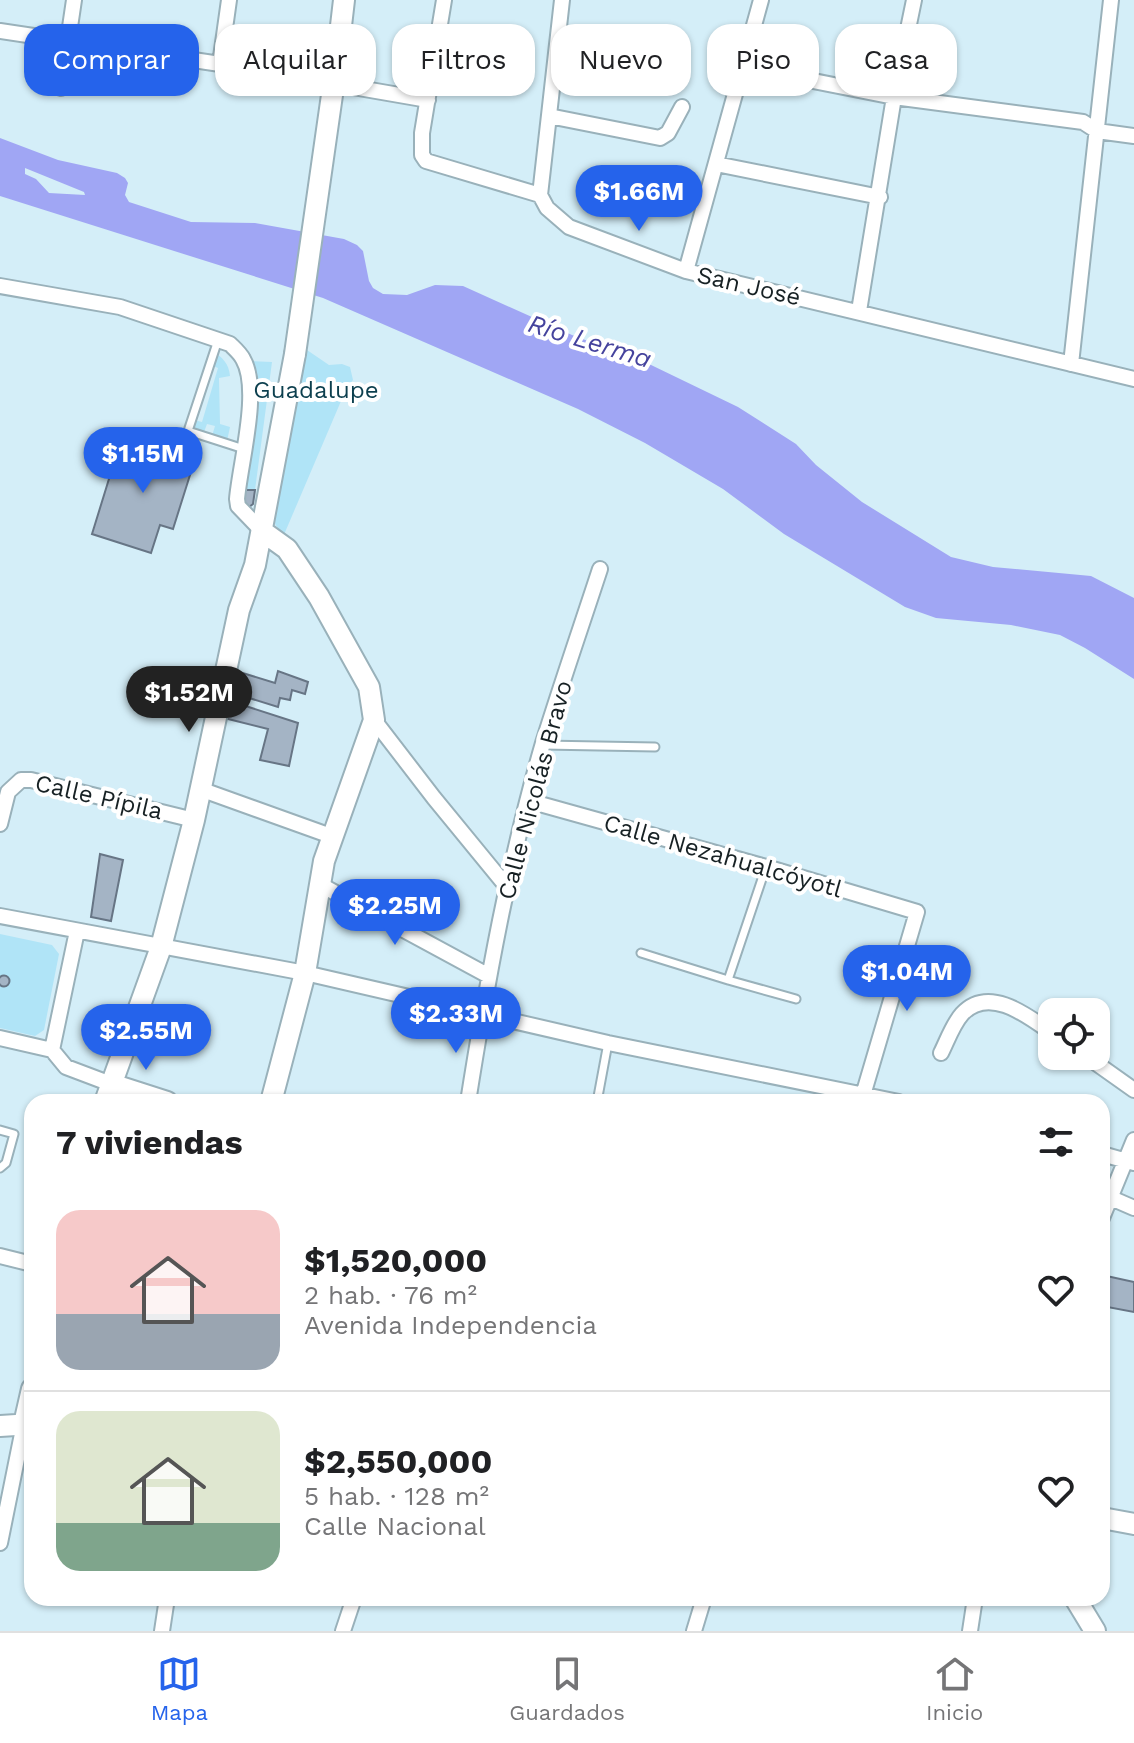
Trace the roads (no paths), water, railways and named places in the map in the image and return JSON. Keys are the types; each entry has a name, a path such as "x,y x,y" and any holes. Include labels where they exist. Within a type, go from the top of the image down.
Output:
{"street":[{"path":"71,24 74,0"},
{"path":"226,24 229,0"},
{"path":"0,1038 52,1050 66,1067 108,1093 161,947 194,820 236,623 255,565 262,531 295,354 344,0"},
{"path":"444,0 422,155 426,161 540,195 562,0"},
{"path":"755,24 761,0"},
{"path":"859,311 894,97 914,0"},
{"path":"1071,364 1111,0"},
{"path":"0,31 24,35"},
{"path":"819,82 894,97 1083,122 1097,131 1134,136"},
{"path":"376,91 428,100"},
{"path":"686,271 735,96"},
{"path":"549,116 660,138 668,133 682,107"},
{"path":"716,164 880,197"},
{"name":"San José","path":"540,195 547,208 569,227 686,271 1134,379"},
{"path":"0,286 120,307 218,338 230,344 243,358 249,374 248,428 238,506 262,531 287,549 319,597 369,687 374,720 507,887"},
{"name":"Calle Nicolás Bravo","path":"469,1094 507,887 543,745 600,569"},
{"path":"273,1094 305,973 319,884 331,836 374,720"},
{"name":"Calle Pípila","path":"0,824 8,792 13,784 21,780 194,820"},
{"path":"200,789 331,836"},
{"name":"Calle Nezahualcóyotl","path":"529,801 917,912 864,1094"},
{"path":"319,884 489,976"},
{"path":"0,916 305,973 844,1094"},
{"path":"52,1050 77,931"},
{"path":"941,1053 960,1016 972,1005 993,1002 1017,1008 1038,1023"},
{"path":"1106,1070 1134,1090"},
{"path":"1134,1140 1130,1162 1111,1198 1134,1208"},
{"path":"1110,1156 1130,1162"},
{"path":"0,1256 24,1262"},
{"path":"0,1426 24,1424"},
{"path":"0,1543 24,1441"},
{"path":"1110,1520 1134,1524"},
{"path":"162,1631 166,1606"},
{"path":"343,1631 351,1606"},
{"path":"694,1631 702,1606"},
{"path":"970,1631 974,1606"},
{"path":"1080,1606 1095,1631"}],"lane":[{"path":"218,338 188,431 244,449"},
{"path":"543,745 655,747"},
{"path":"728,980 766,867"},
{"path":"641,953 796,999"},
{"path":"598,1094 608,1043"},
{"path":"0,1130 14,1134 6,1163 0,1168"}],"water":[{"path":"0,138 58,160 117,173 128,183 125,195 129,202 191,222 255,223 344,239 363,251 369,281 373,288 383,294 407,295 435,285 463,286 572,335 649,364 738,407 796,444 816,465 862,502 951,557 993,567 1091,576 1134,598 1134,679 1060,635 1011,625 936,618 905,607 784,534 723,489 645,443 578,409 323,298 0,196","holes":["25,168 85,195 49,193 36,179 25,174"]}],"water label":[{"name":"Río Lerma","path":"590,341"}],"park label":[{"name":"Guadalupe","path":"316,390"}]}
